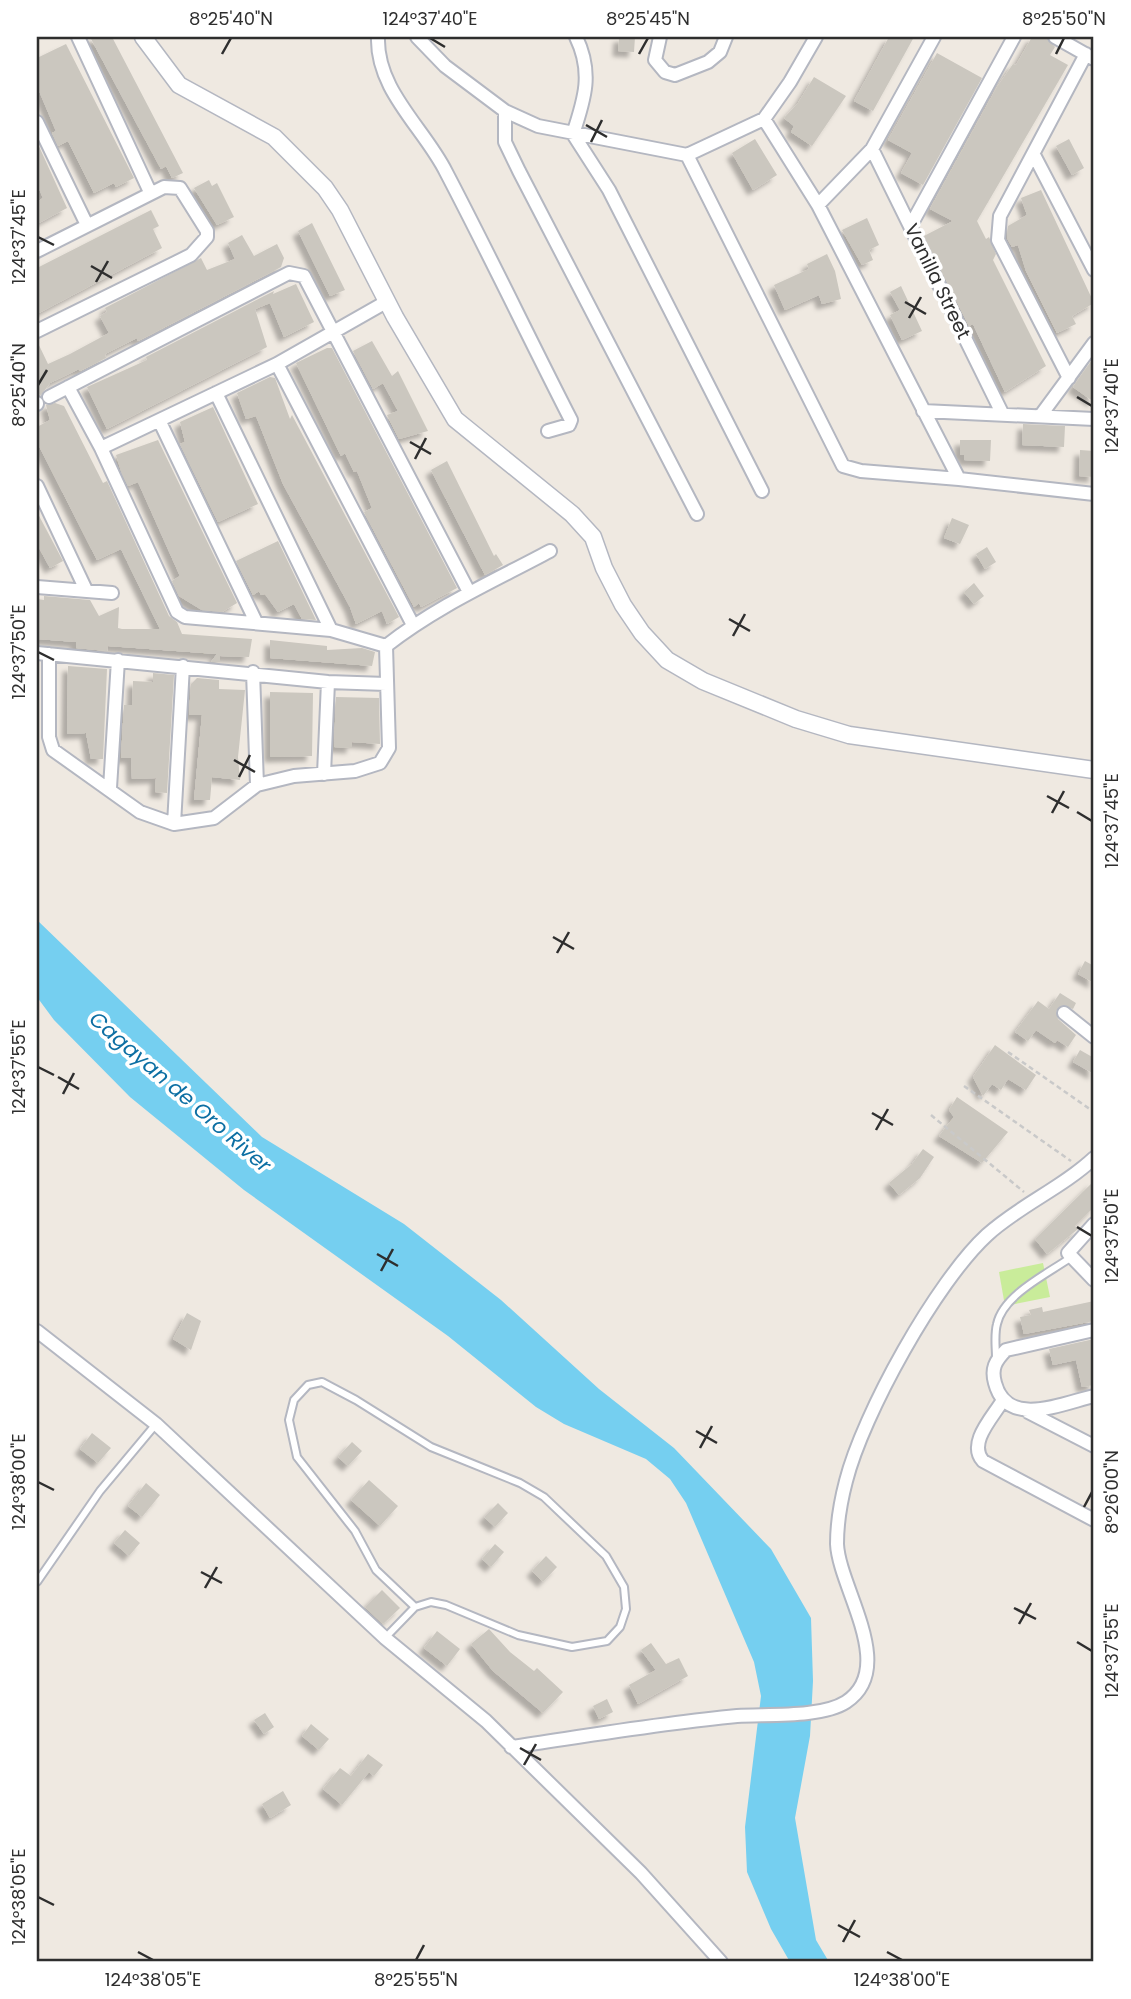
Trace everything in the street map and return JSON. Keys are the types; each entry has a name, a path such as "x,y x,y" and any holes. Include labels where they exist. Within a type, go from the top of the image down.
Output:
{"street":[{"path":"78,37 150,192"},
{"path":"144,37 179,85 274,137 325,188 340,210 386,302 455,419 572,514 593,537 604,568 623,605 642,633 667,660 703,681 796,719 849,735 1094,770"},
{"path":"378,37 377,52 404,112 445,169 571,420 569,425 548,431"},
{"path":"417,37 445,66 505,111 538,126 687,155 764,119 790,82 816,37"},
{"path":"573,134 584,99 587,59 576,37"},
{"path":"660,37 655,60 665,72 675,75 708,62 720,52 726,37"},
{"path":"818,205 872,149 934,37"},
{"path":"911,225 1014,37"},
{"path":"1055,37 1090,57 1000,216 997,231 998,240 1069,378"},
{"path":"505,111 505,142 696,514"},
{"path":"764,119 818,205 960,479"},
{"path":"37,122 88,225"},
{"path":"573,134 609,190 762,491"},
{"name":"Vanilla Street","path":"872,149 1002,413"},
{"path":"687,155 843,466 861,471 1094,494"},
{"path":"1034,155 1094,270"},
{"path":"37,251 164,187 180,188 207,231 207,237 191,255 37,331"},
{"path":"49,397 289,273 304,276 316,292 332,332 468,592"},
{"path":"101,447 160,422 277,364 386,302"},
{"path":"1041,415 1094,342"},
{"path":"277,364 413,625"},
{"path":"68,387 101,447 177,612 185,617 331,630 386,646"},
{"path":"216,393 331,630"},
{"path":"923,411 1094,419"},
{"path":"160,422 256,622"},
{"path":"37,486 86,590"},
{"path":"386,646 413,625 468,592 551,551"},
{"path":"37,587 112,593"},
{"path":"386,646 389,748 386,756 374,768 294,776 257,785 214,818 174,824 140,812 110,788 53,750 49,737 43,654 253,672 328,682 386,684"},
{"path":"110,788 118,660"},
{"path":"174,824 183,666"},
{"path":"253,672 257,785"},
{"path":"324,774 328,682"},
{"path":"1063,1013 1094,1037"},
{"path":"512,1747 736,1717 830,1710 848,1701 868,1664 866,1642 837,1543 852,1458 879,1396 952,1277 986,1236 1082,1169 1094,1157"},
{"path":"1094,1224 1070,1248 1070,1258 1094,1280"},
{"path":"1094,1330 1006,1350 996,1360 992,1374 998,1394 1003,1399 1094,1446"},
{"path":"37,1331 156,1424 384,1638 469,1706 641,1873 721,1962"},
{"path":"1028,1412 1094,1396"},
{"path":"1003,1399 981,1435 976,1448 978,1455 983,1461 1094,1520"}],"lane":[{"path":"996,1360 996,1326 1000,1315 1011,1300 1070,1258"},
{"path":"384,1638 415,1607 431,1602 446,1605 518,1635 572,1647 607,1641 620,1628 626,1609 624,1587 606,1556 544,1497 520,1483 431,1447 322,1382 309,1385 294,1400 289,1420 297,1457 355,1531 376,1570 415,1607"},
{"path":"37,1582 100,1491 156,1424"}],"path":[{"path":"1008,1052 1094,1112"},
{"path":"964,1086 1082,1169"},
{"path":"931,1115 1035,1201"}],"green space":[{"path":"1043,1263 1050,1297 1005,1306 999,1272"}],"water":[{"name":"Cagayan de Oro River","path":"37,920 262,1137 404,1224 501,1300 599,1389 674,1448 771,1549 811,1618 813,1681 810,1736 795,1818 816,1940 829,1962 790,1962 771,1929 747,1872 745,1827 761,1696 754,1662 686,1503 670,1479 646,1459 564,1424 536,1407 448,1336 244,1190 130,1097 54,1020 37,997"}],"building":[{"path":"90,37 112,37 183,173 172,178 166,166 161,169"},
{"path":"619,37 635,37 634,52 618,51"},
{"path":"889,37 914,37 873,111 854,101"},
{"path":"1032,37 1046,37 1055,47 1050,55 1068,65 977,221 986,239 989,237 996,254 993,260 1046,366 1005,392 973,324 969,326 924,236 953,221 930,209 997,87 1013,64 1016,65"},
{"path":"66,44 134,178 116,187 114,183 94,193 68,141 58,146 52,133 56,131 37,86 37,58"},
{"path":"937,53 982,78 923,185 901,173 912,153 888,140"},
{"path":"814,77 846,96 812,146 791,132 794,126 784,118 798,103"},
{"path":"755,139 777,175 753,190 732,153"},
{"path":"1069,139 1084,168 1072,175 1056,146"},
{"path":"37,142 67,208 37,224 37,202 43,198 37,184"},
{"path":"209,180 212,186 217,183 234,217 217,225 194,188"},
{"path":"1041,190 1094,303 1072,316 1076,324 1057,333 1026,271 1018,245 1012,247 1007,238 1008,226 1027,215 1021,198"},
{"path":"151,210 159,226 153,229 162,248 37,314 37,268"},
{"path":"867,218 879,245 869,250 873,260 862,265 842,230"},
{"path":"312,223 345,290 330,296 298,231"},
{"path":"242,235 254,256 277,244 284,258 281,267 138,341 137,338 105,354 106,358 50,383 41,395 37,394 37,341 48,364 70,354 109,333 100,316 107,312 105,308 201,258 207,270 235,259 228,243"},
{"path":"827,254 835,271 841,299 822,304 819,295 785,310 774,285 809,269 807,264"},
{"path":"296,284 314,322 284,337 270,303 255,309 267,347 107,429 87,387 147,360 146,357 274,291 273,294"},
{"path":"901,286 922,331 902,340 890,315 900,310 890,292"},
{"path":"372,341 392,376 398,371 428,431 399,439 387,415 398,411 383,383 373,389 353,351"},
{"path":"332,348 457,588 421,607 419,603 414,607 364,512 372,508 357,471 354,472 345,453 341,456 296,363"},
{"path":"1094,357 1094,402 1073,387"},
{"path":"270,377 275,378 290,419 292,415 399,617 387,624 382,611 356,624 350,607 283,484 256,416 246,419 237,393"},
{"path":"55,403 64,406 103,483 107,481 169,616 177,622 182,634 252,639 249,657 220,656 220,662 211,662 217,654 108,646 107,651 76,648 76,642 37,639 37,599 44,600 44,596 90,600 99,616 119,607 118,628 160,629 121,549 97,560 37,442 37,427 50,420 46,405"},
{"path":"213,407 258,504 218,522 180,444 185,442 180,422"},
{"path":"1023,424 1065,426 1064,447 1022,445"},
{"path":"158,440 237,603 222,612 202,610 179,596 172,581 180,576 138,482 128,486 122,474 116,455"},
{"path":"960,440 991,440 990,461 964,460 964,455 960,455"},
{"path":"1080,450 1094,451 1094,477 1079,476"},
{"path":"447,461 494,556 496,554 503,565 485,575 431,470"},
{"path":"37,512 63,561 50,568 37,544"},
{"path":"952,518 969,525 960,544 944,538"},
{"path":"278,541 316,620 302,619 294,604 278,612 265,594 261,595 259,591 253,595 236,561"},
{"path":"987,547 996,562 985,569 976,554"},
{"path":"974,583 984,596 974,604 964,592"},
{"path":"270,640 327,646 327,650 362,648 375,652 372,666 270,658"},
{"path":"68,666 107,669 103,759 91,759 86,733 67,734"},
{"path":"153,673 174,675 167,793 155,792 156,778 132,779 131,758 121,758 124,705 132,705 133,681 153,682"},
{"path":"197,678 219,680 219,689 245,690 238,757 240,780 212,777 210,800 194,800 202,715 189,715 191,684"},
{"path":"270,692 313,693 312,756 270,757"},
{"path":"336,697 379,698 380,744 352,742 352,748 334,747"},
{"path":"1085,961 1094,966 1094,983 1078,974"},
{"path":"1060,993 1076,1003 1073,1009 1061,1005 1056,1011 1058,1019 1076,1035 1068,1047 1057,1040 1055,1043 1036,1030 1028,1041 1015,1032 1038,1001 1049,1009"},
{"path":"995,1045 1036,1075 1026,1090 1008,1079 1001,1090 992,1084 983,1096 973,1077"},
{"path":"1080,1050 1094,1058 1094,1074 1073,1062"},
{"path":"957,1097 1008,1132 982,1163 939,1136 954,1117 949,1110"},
{"path":"923,1149 934,1157 920,1178 899,1195 889,1183 912,1164"},
{"path":"1094,1181 1094,1207 1075,1226 1078,1229 1047,1254 1035,1239"},
{"path":"1094,1301 1094,1321 1024,1334 1020,1317 1031,1315 1029,1310 1042,1307 1043,1312"},
{"path":"187,1313 201,1321 191,1350 173,1339"},
{"path":"1094,1339 1094,1385 1082,1387 1076,1360 1053,1365 1049,1349"},
{"path":"92,1433 111,1448 98,1463 80,1449"},
{"path":"352,1442 362,1451 348,1466 338,1457"},
{"path":"369,1480 398,1506 380,1526 351,1500"},
{"path":"146,1483 160,1495 142,1517 128,1506"},
{"path":"498,1503 508,1513 495,1527 484,1517"},
{"path":"125,1530 140,1543 129,1556 114,1543"},
{"path":"495,1544 504,1552 491,1567 482,1559"},
{"path":"546,1556 557,1567 543,1582 532,1571"},
{"path":"382,1590 400,1608 383,1624 365,1607"},
{"path":"489,1629 510,1652 534,1671 537,1668 563,1692 543,1713 493,1671 471,1644"},
{"path":"437,1631 460,1649 447,1666 424,1648"},
{"path":"651,1643 666,1664 679,1658 688,1676 638,1704 629,1685 656,1670 641,1650"},
{"path":"607,1699 613,1712 599,1719 593,1706"},
{"path":"265,1713 274,1727 264,1734 254,1720"},
{"path":"311,1724 329,1739 319,1750 302,1736"},
{"path":"368,1754 383,1765 374,1776 369,1772 342,1805 323,1789 340,1768 351,1776"},
{"path":"283,1791 291,1805 270,1818 262,1804"}]}
